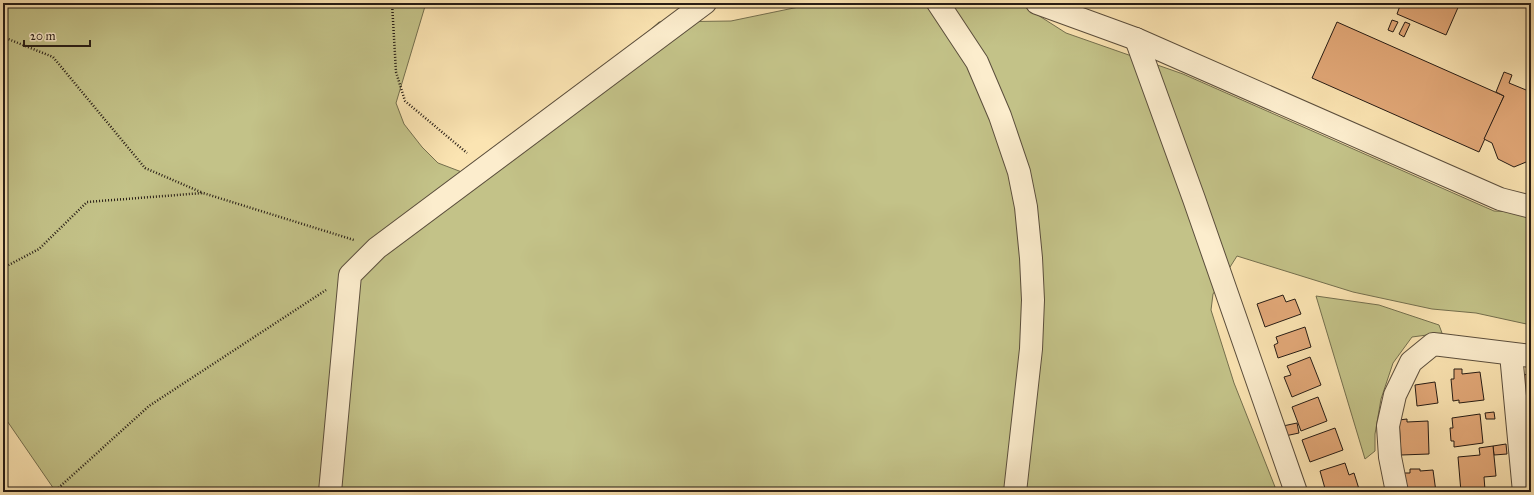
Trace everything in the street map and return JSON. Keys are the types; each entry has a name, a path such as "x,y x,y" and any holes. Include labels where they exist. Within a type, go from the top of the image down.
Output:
{"street":[{"path":"330,492 350,275 377,248 705,3"},
{"path":"938,3 977,62 998,109 1019,172 1026,207 1033,300 1029,365 1015,492"},
{"path":"1038,3 1136,39 1500,199 1531,207"},
{"path":"1136,39 1194,198 1296,492"},
{"path":"1397,492 1390,457 1388,426 1396,395 1411,362 1433,344 1521,355 1524,492"}],"path":[{"path":"392,3 396,72 405,101 484,167"},
{"path":"3,37 53,57 145,168 203,193 377,248"},
{"path":"3,268 39,248 87,202 203,193"},
{"path":"54,492 149,406 350,275"}],"shaded area":[{"path":"3,3 426,3 396,103 404,124 422,147 438,163 467,174 495,171 659,22 731,21 818,3 1019,3 1066,33 1183,74 1494,211 1531,213 1531,325 1476,313 1432,309 1353,292 1237,256 1213,294 1211,310 1234,383 1277,492 56,492 3,415"},
{"path":"1316,296 1379,305 1439,325 1442,333 1412,337 1393,363 1381,399 1375,434 1375,451 1365,459"}],"building":[{"path":"1401,3 1460,3 1446,35 1397,14"},
{"path":"1392,20 1398,22 1393,32 1388,30"},
{"path":"1337,22 1504,96 1479,152 1312,78"},
{"path":"1405,22 1410,24 1404,37 1399,34"},
{"path":"1504,72 1512,75 1509,83 1531,92 1531,160 1514,167 1498,159 1492,143 1484,139 1504,96 1496,92"},
{"path":"1283,295 1286,302 1295,299 1301,314 1265,327 1257,304"},
{"path":"1305,327 1311,347 1278,358 1274,345 1278,343 1276,337"},
{"path":"1310,357 1321,385 1292,397 1284,377 1291,375 1287,366"},
{"path":"1454,369 1462,369 1462,374 1480,372 1484,400 1459,403 1459,400 1453,401 1451,379 1454,379"},
{"path":"1531,374 1531,410 1526,410 1522,375"},
{"path":"1435,382 1438,403 1417,406 1415,385"},
{"path":"1318,397 1327,421 1301,431 1292,407"},
{"path":"1494,412 1495,419 1486,419 1485,413"},
{"path":"1480,414 1483,443 1454,447 1454,441 1451,441 1450,428 1453,428 1452,418"},
{"path":"1407,419 1407,422 1428,421 1429,454 1401,455 1399,420"},
{"path":"1297,423 1299,433 1285,436 1283,426"},
{"path":"1529,426 1531,426 1531,450"},
{"path":"1335,428 1343,450 1310,462 1302,440"},
{"path":"1506,444 1507,454 1494,455 1493,446"},
{"path":"1493,446 1496,476 1484,477 1485,490 1461,492 1458,457 1480,455 1479,448"},
{"path":"1345,463 1349,475 1354,473 1359,489 1350,492 1326,492 1320,471"},
{"path":"1410,469 1420,469 1420,471 1433,470 1436,492 1404,492 1403,473 1410,473"}]}
